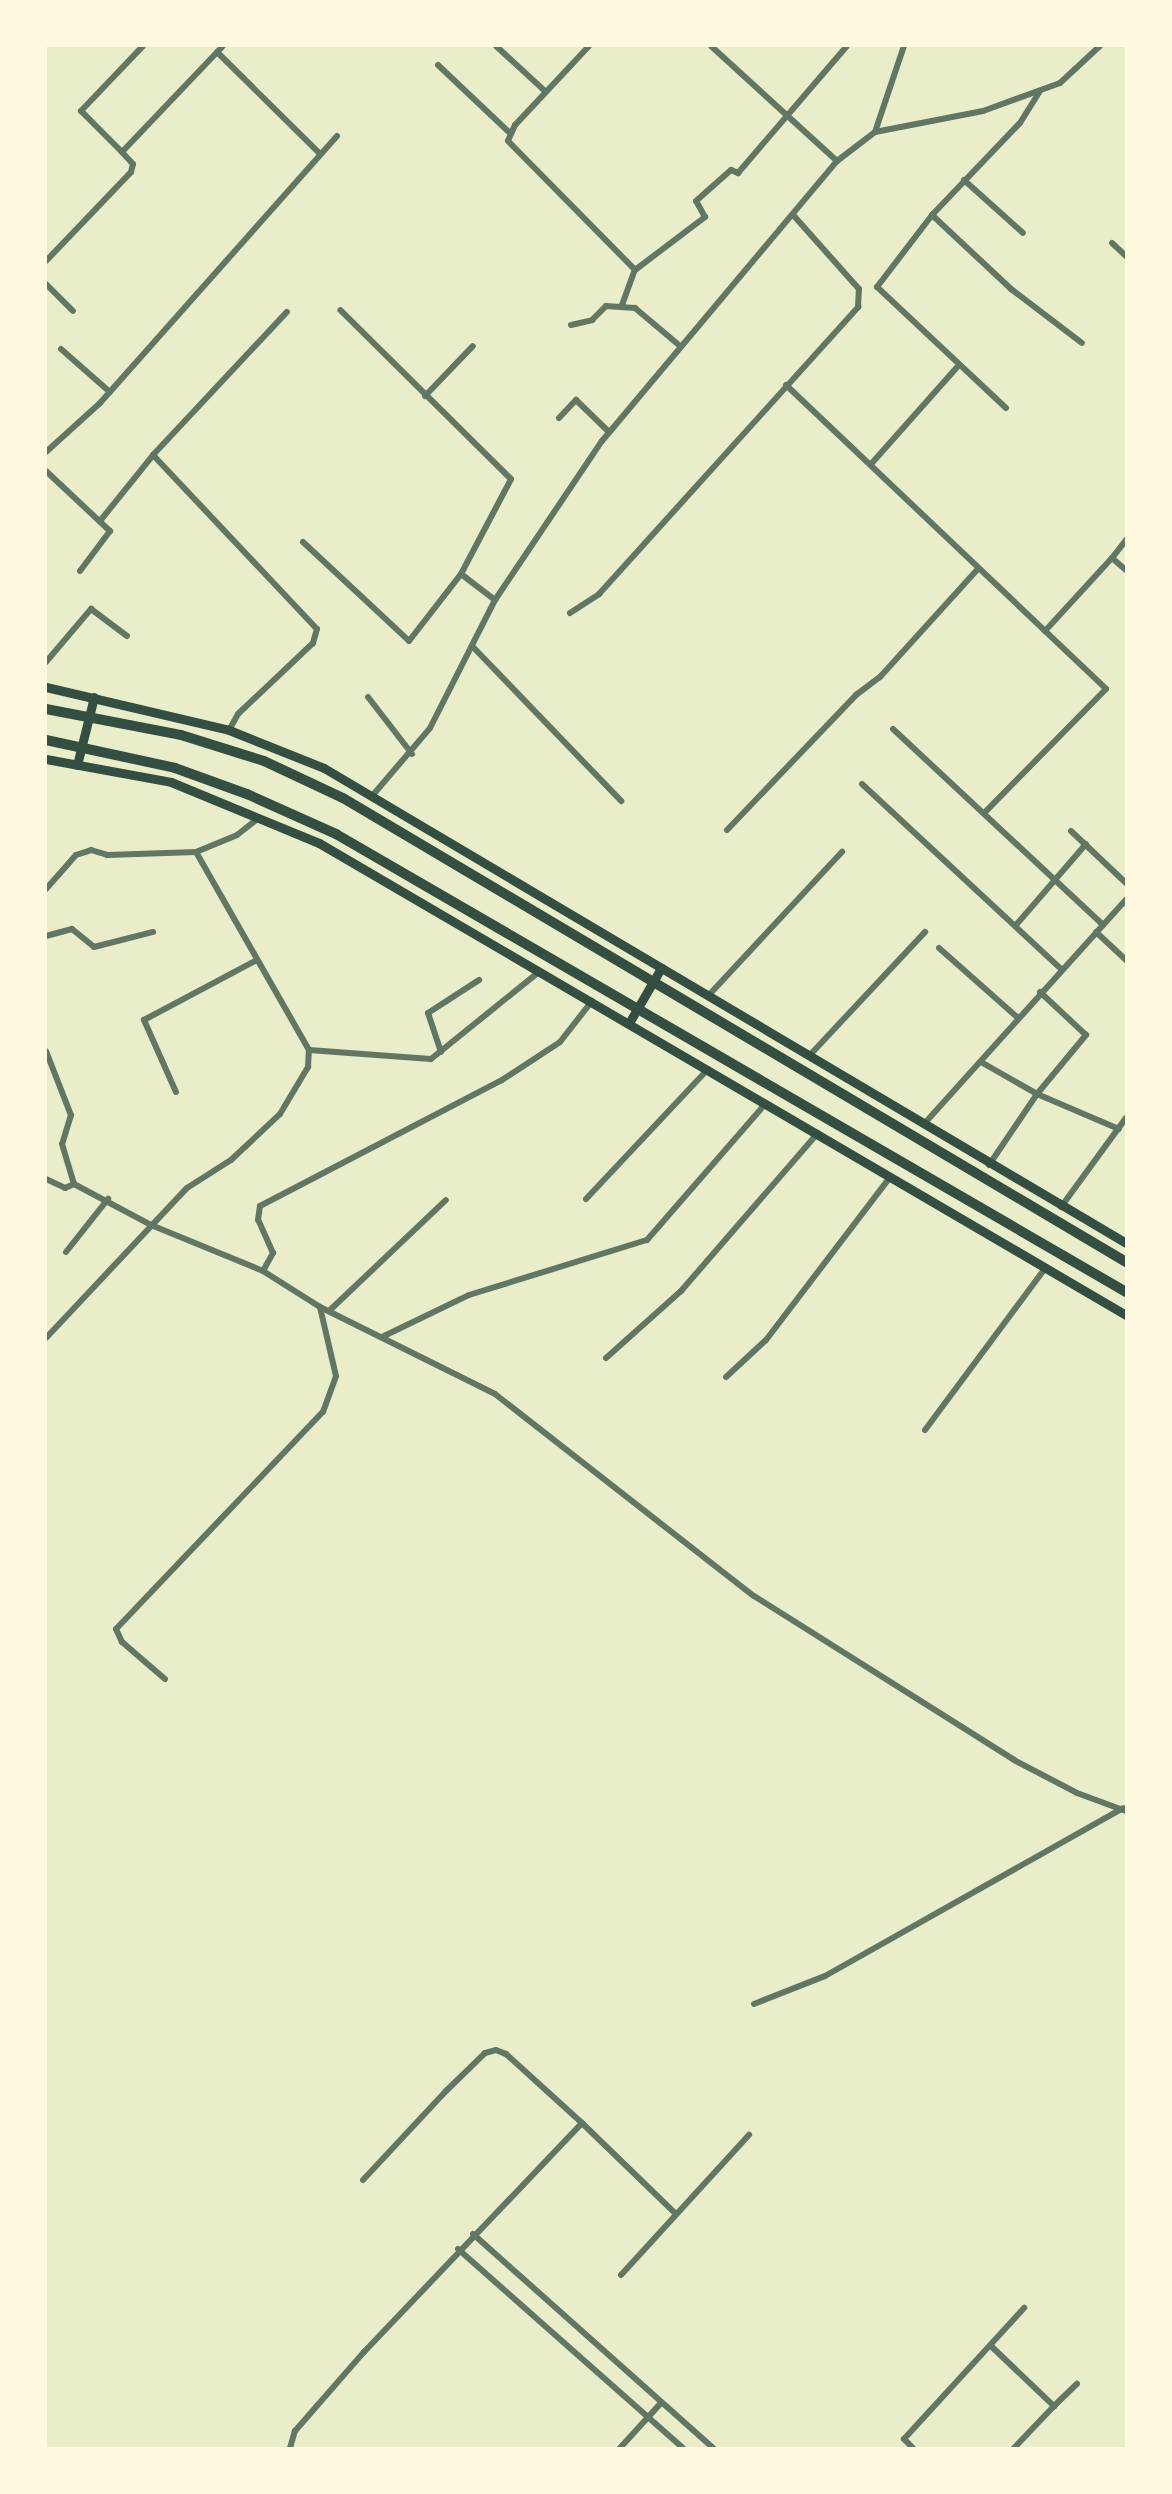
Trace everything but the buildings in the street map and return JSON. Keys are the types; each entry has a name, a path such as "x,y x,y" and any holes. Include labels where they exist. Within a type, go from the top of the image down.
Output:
{"highway":[{"path":"46,709 181,736 264,761 343,798 1126,1262"},
{"path":"46,740 174,768 247,794 336,834 1126,1292"}],"main road":[{"path":"46,687 229,730 324,768 989,1165 1126,1243"},
{"path":"77,765 94,697"},
{"path":"46,759 171,782 261,816 330,849 1126,1315"},
{"path":"629,1023 661,968"}],"street":[{"path":"46,261 131,172 133,164 81,111 143,46"},
{"path":"122,152 223,46"},
{"path":"496,46 545,91"},
{"path":"589,46 545,91 510,133 508,141 635,270"},
{"path":"710,46 837,161"},
{"path":"622,305 635,270 705,217 696,201 731,170 738,173 847,46"},
{"path":"875,132 904,46"},
{"path":"372,796 412,754 495,600 609,432 837,161 875,132 936,122 1039,93 1060,83 1100,46"},
{"path":"217,52 320,154"},
{"path":"438,65 510,133"},
{"path":"1006,408 877,287 932,215 1020,123 1039,93"},
{"path":"46,452 110,392 337,136"},
{"path":"964,180 1023,233"},
{"path":"570,613 599,594 860,302 859,289 793,215"},
{"path":"932,215 1011,289 1082,344"},
{"path":"1112,243 1126,256"},
{"path":"46,284 73,311"},
{"path":"571,325 592,320 606,306 635,307 680,346"},
{"path":"303,542 409,641 461,574 511,477 425,396 340,310"},
{"path":"100,521 153,455 287,312"},
{"path":"425,396 474,346"},
{"path":"61,349 110,392"},
{"path":"872,463 959,365"},
{"path":"786,385 872,463 978,569 1106,689 984,813"},
{"path":"559,418 576,400 609,432"},
{"path":"153,455 317,629 313,643 238,714 229,730"},
{"path":"46,471 110,531 80,571"},
{"path":"1045,631 1126,540"},
{"path":"1112,558 1126,570"},
{"path":"727,830 847,704 880,677 978,569"},
{"path":"461,574 495,600"},
{"path":"46,662 91,609 127,636"},
{"path":"472,647 621,801"},
{"path":"368,697 412,754"},
{"path":"893,729 1102,925"},
{"path":"862,784 1016,925 1060,969"},
{"path":"46,889 76,855 91,850 107,855 196,852 237,835 261,816"},
{"path":"1071,831 1126,883"},
{"path":"1016,925 1086,845"},
{"path":"46,1338 187,1188 231,1160 280,1114 308,1068 309,1050 255,961 196,852"},
{"path":"708,996 842,852"},
{"path":"924,1124 1060,969 1126,900"},
{"path":"46,936 72,929 94,947 153,932"},
{"path":"809,1056 925,932"},
{"path":"1096,932 1126,960"},
{"path":"939,948 1018,1018"},
{"path":"176,1092 144,1020 255,961"},
{"path":"309,1050 431,1059 540,971"},
{"path":"441,1052 428,1013 479,980"},
{"path":"989,1165 1037,1094 1086,1035 1040,992"},
{"path":"263,1271 272,1253 258,1220 260,1206 502,1080 559,1042 592,1001"},
{"path":"46,1051 71,1115 62,1144 74,1184"},
{"path":"981,1062 1037,1094 1119,1129"},
{"path":"586,1199 708,1069"},
{"path":"384,1336 469,1294 647,1240 766,1103"},
{"path":"1061,1206 1126,1118"},
{"path":"607,1358 681,1291 818,1133"},
{"path":"726,1377 766,1340 891,1176"},
{"path":"46,1178 65,1188 74,1184 108,1199 151,1225 263,1271 320,1307 384,1336 514,1406 754,1596 1014,1760 1077,1794 1124,1810"},
{"path":"66,1252 108,1199"},
{"path":"329,1311 446,1200"},
{"path":"925,1430 1046,1267"},
{"path":"165,1679 122,1642 116,1629 323,1412 336,1376 320,1307"},
{"path":"754,2004 825,1976 1124,1810"},
{"path":"363,2180 485,2053 506,2054 677,2214"},
{"path":"290,2448 295,2431 458,2249 582,2123"},
{"path":"621,2275 749,2135"},
{"path":"473,2234 713,2448"},
{"path":"458,2249 683,2448"},
{"path":"913,2448 904,2440 992,2347 1024,2308"},
{"path":"992,2347 1054,2406"},
{"path":"1014,2448 1077,2384"},
{"path":"620,2448 661,2403"}]}
